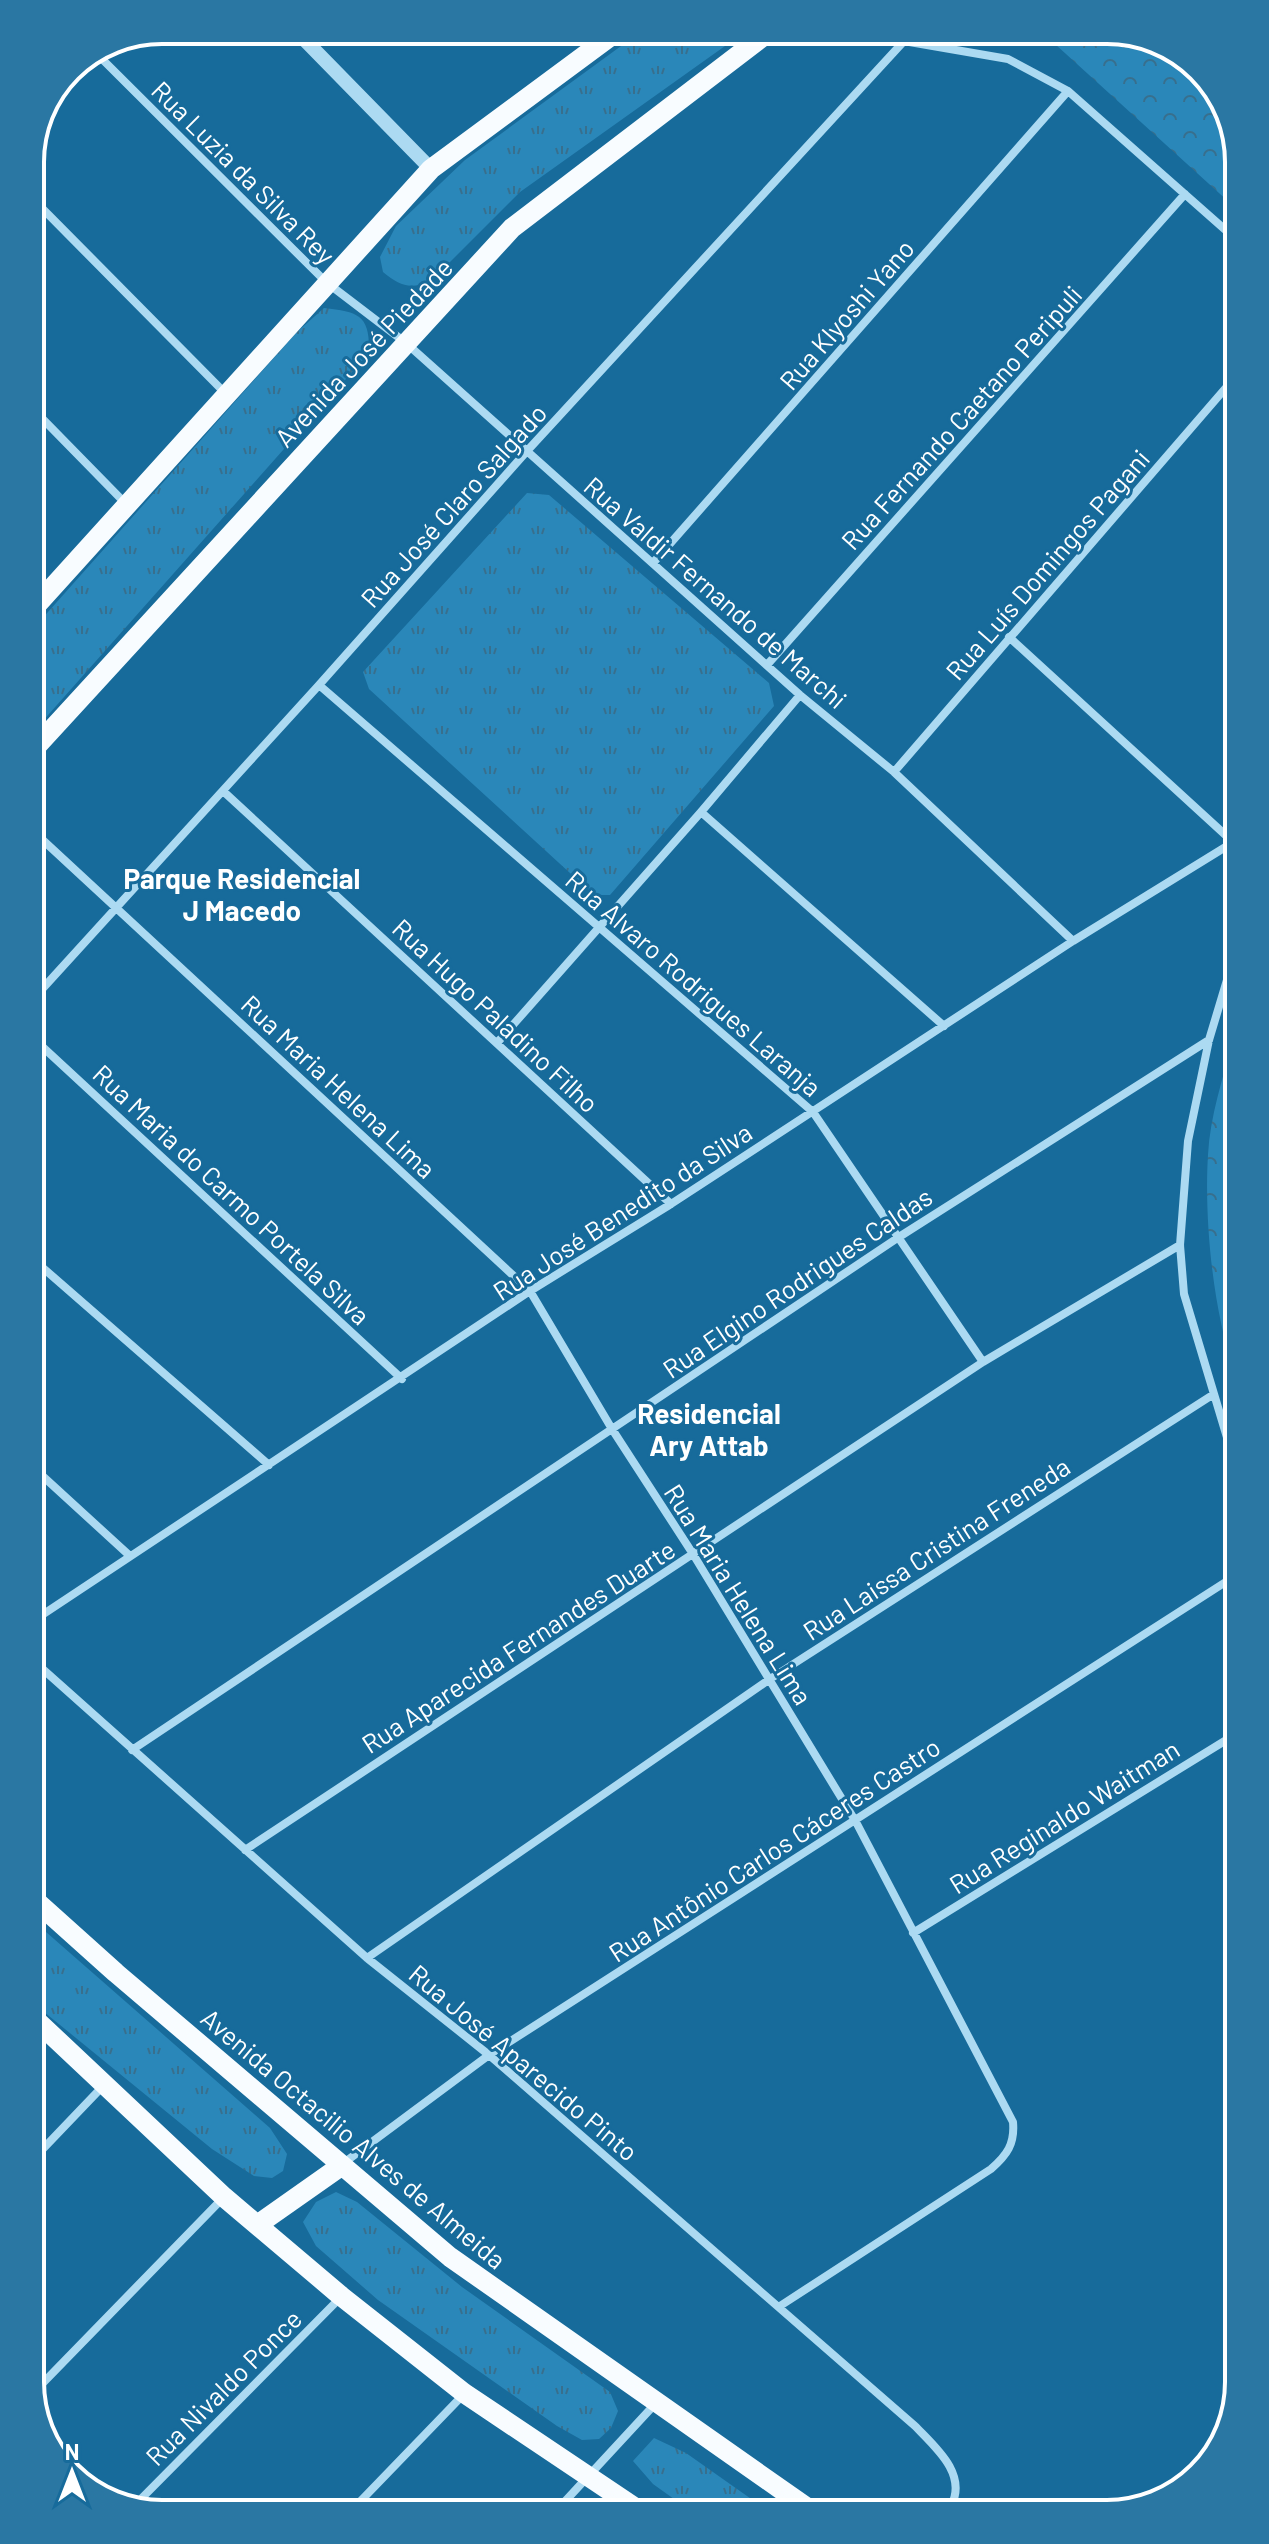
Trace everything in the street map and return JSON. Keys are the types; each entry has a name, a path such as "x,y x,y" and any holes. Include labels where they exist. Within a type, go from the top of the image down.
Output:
{"main road":[{"path":"44,597 225,393 431,169 600,44"},
{"name":"Avenida José Piedade","path":"44,738 512,228 750,44"},
{"name":"Avenida Octacilio Alves de Almeida","path":"44,1908 450,2257 796,2500"},
{"path":"44,2027 224,2197 341,2296 464,2393 624,2500"},
{"path":"257,2225 341,2166"}],"street":[{"path":"309,44 431,169"},
{"name":"Rua José Claro Salgado","path":"44,987 527,451 901,44"},
{"path":"927,44 1008,59 1068,91 1225,230"},
{"name":"Rua Luzia da Silva Rey","path":"103,60 326,282"},
{"name":"Rua Klyoshi Yano","path":"653,563 1068,91"},
{"name":"Rua Fernando Caetano Peripuli","path":"767,665 1185,194"},
{"path":"44,210 225,393"},
{"name":"Rua Valdir Fernando de Marchi","path":"326,282 406,343 800,695 894,772 1073,941"},
{"name":"Rua Luís Domingos Pagani","path":"894,772 1225,389"},
{"path":"44,420 127,505"},
{"path":"1009,637 1225,836"},
{"name":"Rua Alvaro Rodrigues Laranja","path":"319,685 813,1112 983,1362"},
{"path":"497,1043 800,695"},
{"name":"Rua Hugo Paladino Filho","path":"223,791 671,1204"},
{"path":"701,812 944,1026"},
{"name":"Rua Maria Helena Lima","path":"44,841 530,1291 856,1822 1013,2122 1014,2138 1005,2157 991,2169 780,2306"},
{"name":"Rua José Benedito da Silva","path":"44,1614 402,1379 530,1291 671,1204 1073,941 1225,846"},
{"path":"1225,987 1209,1040 1188,1141 1180,1245 1184,1294 1225,1431"},
{"name":"Rua Elgino Rodrigues Caldas","path":"132,1750 899,1237 1209,1040"},
{"name":"Rua Maria do Carmo Portela Silva","path":"44,1048 402,1379"},
{"name":"Rua Aparecida Fernandes Duarte","path":"245,1850 983,1362 1180,1245"},
{"path":"44,1269 269,1465"},
{"name":"Rua Laissa Cristina Freneda","path":"367,1958 770,1679 1214,1394"},
{"path":"44,1477 130,1556"},
{"name":"Rua Antônio Carlos Cáceres Castro","path":"341,2166 489,2055 1225,1582"},
{"name":"Rua José Aparecido Pinto","path":"44,1670 367,1958 489,2055 915,2426 941,2452 954,2475 954,2500"},
{"name":"Rua Reginaldo Waitman","path":"913,1933 1225,1741"},
{"path":"44,2148 105,2083"},
{"path":"44,2382 224,2197"},
{"name":"Rua Nivaldo Ponce","path":"142,2498 341,2296"},
{"path":"361,2500 464,2393"},
{"path":"566,2500 656,2402"}],"green space":[{"path":"624,44 726,44 520,192 430,282 405,285 395,280 383,272 380,257 396,226 465,160"},
{"path":"1055,44 1130,46 1159,56 1190,79 1209,103 1223,139 1225,198"},
{"path":"324,308 346,311 364,323 369,353 44,720 44,617 297,332"},
{"path":"527,493 549,495 769,683 774,706 610,895 594,895 369,689 363,672"},
{"path":"1225,1071 1225,1340 1212,1265 1207,1180 1211,1126"},
{"path":"44,1930 270,2128 287,2154 283,2171 272,2178 254,2176 212,2149 44,2012"},
{"path":"336,2192 357,2202 462,2287 610,2392 618,2411 611,2428 599,2439 582,2440 557,2426 378,2300 316,2246 303,2222 316,2202"},
{"path":"654,2438 686,2453 753,2500 675,2500 653,2484 633,2461"}],"district":[{"name":"Parque Residencial J Macedo","path":"242,894"},
{"name":"Residencial Ary Attab","path":"709,1429"}]}
